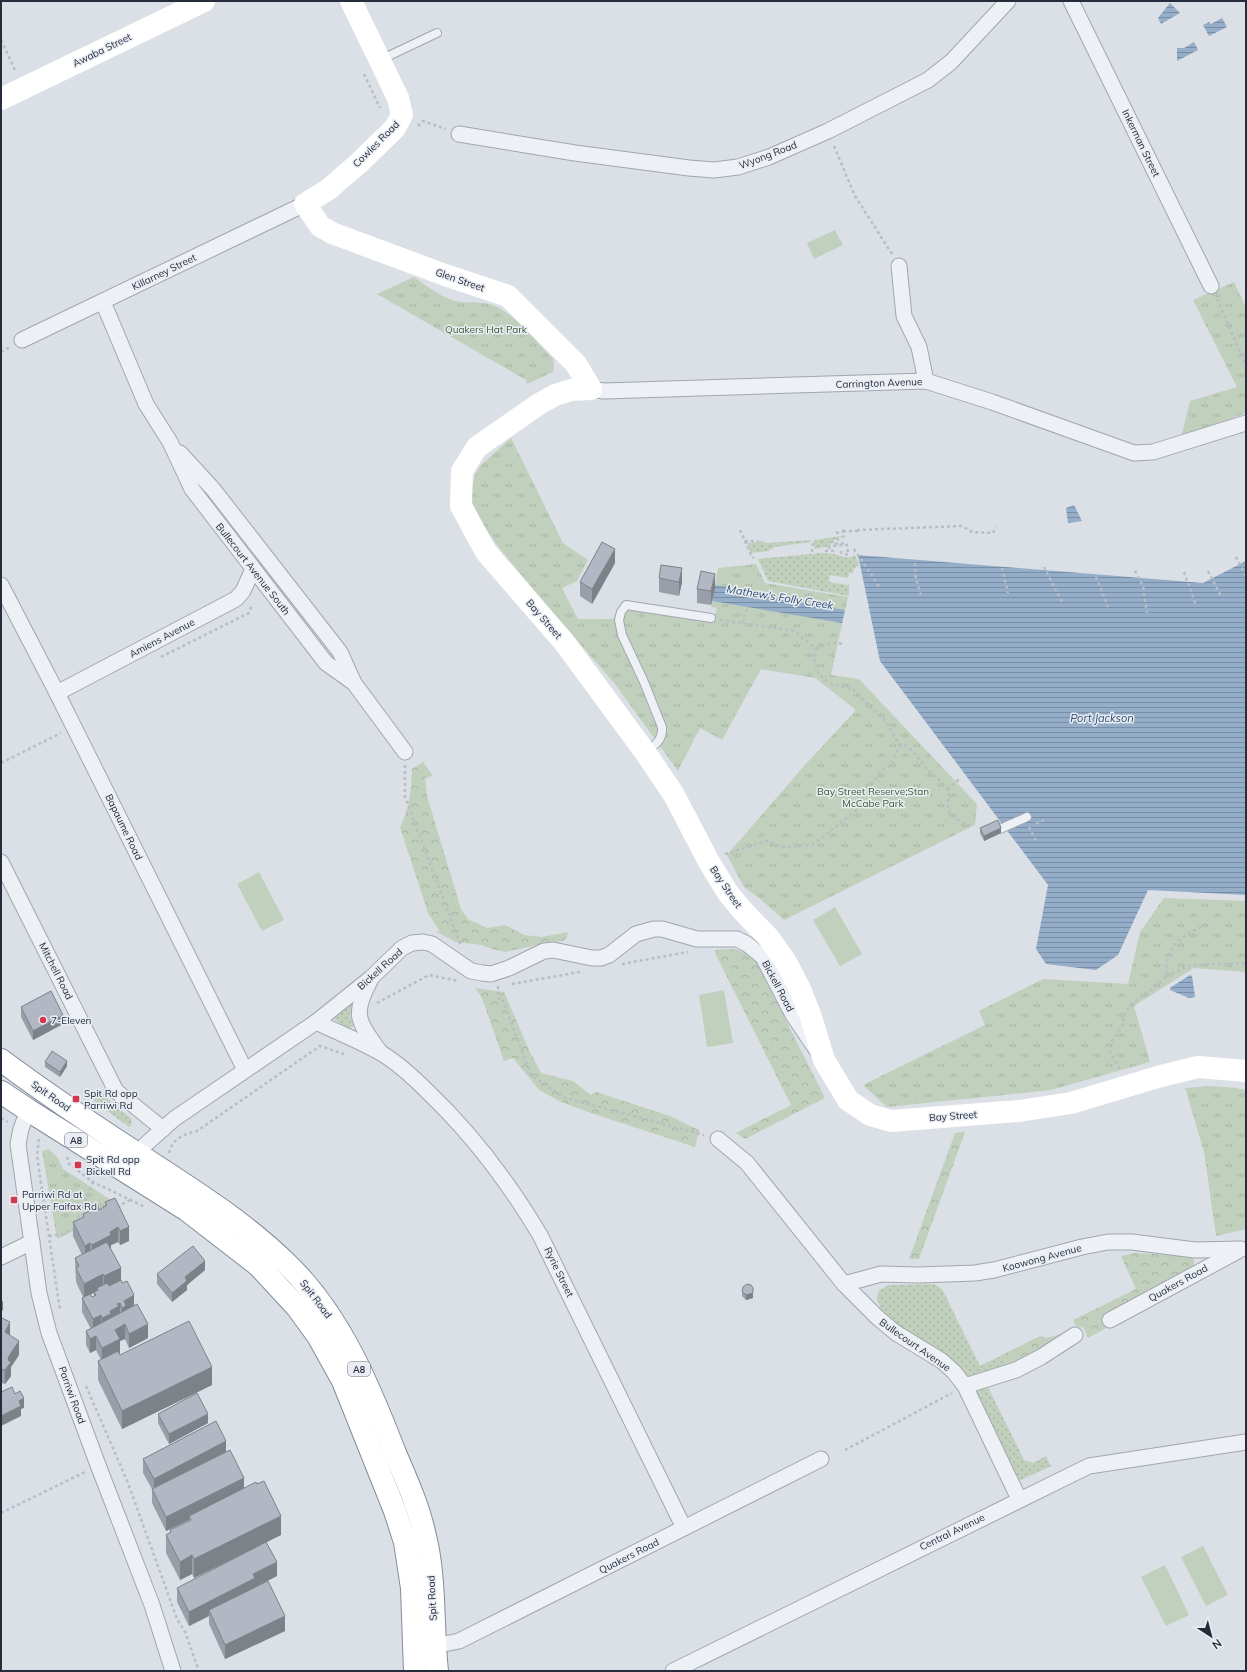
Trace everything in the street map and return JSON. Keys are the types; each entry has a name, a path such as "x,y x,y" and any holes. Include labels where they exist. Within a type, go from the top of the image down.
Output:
{"main road":[{"name":"Awaba Street","path":"1,99 204,1"},
{"name":"Cowles Road","path":"305,204 329,189 360,162 391,132 401,119 402,110 398,98 351,1"},
{"name":"Glen Street","path":"305,204 320,226 332,233 508,296 576,364 591,389"},
{"name":"Bay Street","path":"591,389 571,390 550,398 477,447 462,471 461,506 486,552 564,642 674,794 714,859 732,899 769,938 786,962 800,989 811,1017 824,1060 848,1100 870,1115 891,1121 1019,1112 1071,1103 1161,1076 1198,1068 1246,1070"},
{"name":"Spit Road","path":"1,1060 43,1091 187,1210 258,1265 297,1308 318,1336 343,1381 395,1511 405,1542 412,1588 415,1671"},
{"name":"Spit Road","path":"1,1092 28,1110 130,1162 198,1194 270,1248 289,1265 310,1288 353,1354 382,1419 417,1507 425,1533 432,1577 434,1646 437,1671"}],"street":[{"name":"Wyong Road","path":"459,134 575,153 689,168 714,170 738,167 769,157 828,131 881,106 928,80 951,62 1008,1"},
{"name":"Inkerman Street","path":"1071,1 1211,286"},
{"name":"Killarney Street","path":"22,340 305,204"},
{"path":"899,266 904,316 919,347 926,381"},
{"name":"Bullecourt Avenue South","path":"103,302 146,404 170,442 192,489 326,663 354,683"},
{"name":"Carrington Avenue","path":"591,389 628,390 926,381 992,402 1134,453 1154,452 1246,423"},
{"name":"Bullecourt Avenue South","path":"170,442 213,489 340,652 354,683 405,752"},
{"name":"Amiens Avenue","path":"57,693 236,599 243,591 253,569"},
{"name":"Bapaume Road","path":"1,585 57,693 245,1070"},
{"name":"Mitchell Road","path":"1,862 116,1091 163,1129"},
{"name":"Bickell Road","path":"130,1162 174,1119 316,1022 371,978 402,948 412,943 423,942 443,950 471,971 482,973 500,972 535,955 553,950 592,958 601,958 609,955 636,934 654,929 662,929 696,940 737,940 747,944 763,957 793,1015 824,1060"},
{"name":"Ryrie Street","path":"371,978 363,994 359,1013 360,1023 382,1053"},
{"name":"Ryrie Street","path":"316,1022 382,1053 418,1082 452,1114 521,1202 540,1235 684,1528"},
{"name":"Parriwi Road","path":"28,1110 21,1129 18,1144 39,1293 50,1333 98,1465 152,1605 173,1671"},
{"name":"Bullecourt Avenue","path":"718,1139 747,1163 844,1284 878,1318 896,1333 942,1361 954,1372 965,1386 1019,1499"},
{"path":"1,1257 32,1242"},
{"name":"Koowong Avenue","path":"844,1284 881,1274 918,1275 976,1273 1108,1242 1132,1242 1195,1250 1243,1248"},
{"name":"Quakers Road","path":"1110,1320 1243,1248"},
{"path":"965,1386 1016,1370 1041,1357 1075,1335"},
{"name":"Central Avenue","path":"673,1671 1019,1499 1089,1466 1246,1442"},
{"name":"Quakers Road","path":"434,1646 460,1641 821,1460"}],"lane":[{"path":"380,60 437,33"},
{"path":"645,752 660,740 662,727 644,682 622,635 619,620 621,612 626,605 713,621"},
{"path":"1000,829 1026,816"}],"path":[{"path":"1,40 18,75"},
{"path":"413,131 424,121 459,134"},
{"path":"834,146 855,196 899,266"},
{"path":"1211,286 1246,366"},
{"path":"836,533 843,531 857,531 857,528 962,526 972,532 993,533 996,527"},
{"path":"740,530 752,557 754,558"},
{"path":"843,531 844,536 832,542 833,544 846,543 847,545"},
{"path":"745,541 758,540"},
{"path":"812,541 812,552"},
{"path":"834,551 826,552 826,549 832,546 847,545"},
{"path":"840,552 848,555 847,545"},
{"path":"854,549 880,588"},
{"path":"1236,557 1246,576"},
{"path":"915,562 916,579 921,595"},
{"path":"1044,567 1063,604"},
{"path":"1002,568 1008,593"},
{"path":"1135,571 1143,586 1147,613"},
{"path":"1208,571 1221,596"},
{"path":"1184,572 1196,605"},
{"path":"1096,577 1108,607"},
{"path":"156,660 249,614 253,601"},
{"path":"742,623 747,609"},
{"path":"713,621 721,620 795,630 816,649"},
{"path":"844,644 833,643 820,646 816,649 814,659 818,673 832,684 853,689 886,721 900,745"},
{"path":"1,763 52,737"},
{"path":"900,745 905,745 914,752 925,767 938,778 949,792 948,807 950,813 958,822 970,826"},
{"path":"714,859 767,841 782,847 812,845 857,810 860,802 859,794 862,790 867,790 882,770 892,765 900,745"},
{"path":"405,752 404,797 471,971"},
{"path":"948,790 959,779"},
{"path":"1036,841 1029,827 1044,820"},
{"path":"1166,976 1166,966 1175,943 1187,933 1206,925"},
{"path":"1120,1074 1119,1064 1110,1050 1110,1042 1122,1027 1123,1016 1127,1009 1157,986 1166,976 1188,966 1246,963"},
{"path":"498,986 500,999 502,998 531,1075 563,1097 718,1139"},
{"path":"168,1155 171,1146 176,1139 197,1130 320,1046 344,1054"},
{"path":"45,1140 39,1139 37,1156 60,1312"},
{"path":"66,1152 69,1164 93,1182 149,1209"},
{"path":"74,1229 93,1182"},
{"path":"116,1207 131,1200"},
{"path":"49,1236 63,1234 81,1225"},
{"path":"83,1380 128,1483 177,1619 185,1632 199,1671"},
{"path":"845,1450 965,1386"},
{"path":"1,1513 87,1470"}],"green space":[{"path":"835,230 843,245 814,259 807,243"},
{"name":"Quakers Hat Park","path":"414,277 436,292 448,298 460,302 488,304 505,311 527,331 553,359 553,372 527,384 526,380 377,294"},
{"path":"1234,282 1246,307 1246,413 1181,438 1190,401 1237,387 1193,300"},
{"name":"Bay Street Reserve;Stan McCabe Park","path":"511,438 563,543 588,560 577,581 562,588 578,619 612,619 630,610 713,622 717,608 711,607 718,568 756,564 765,583 848,597 831,675 859,679 977,804 975,825 784,920 744,887 727,855 805,765 856,710 815,678 761,669 722,740 700,728 678,771 615,684 547,606 501,550 484,527 471,505 472,485 476,473 481,465"},
{"path":"842,536 830,542 831,546 814,549 814,540"},
{"path":"759,540 767,543 811,540 811,542 775,547 768,551 751,553 747,543 759,542"},
{"path":"821,553 834,554 848,558 855,555 859,565 854,569 853,573 849,573 848,578 830,575 829,582 849,585 849,596 768,581 758,559"},
{"path":"423,762 433,776 425,778 427,796 461,909 468,919 487,928 505,925 524,935 542,937 568,932 567,938 563,941 541,944 506,952 482,945 455,942 435,931 440,932 428,913 400,827 408,806 412,769"},
{"path":"259,872 284,920 262,931 237,884"},
{"path":"1164,898 1246,901 1246,972 1194,968 1134,1006 1150,1062 1051,1090 887,1107 863,1085 985,1025 979,1011 1043,979 1128,984 1140,932"},
{"path":"835,907 862,954 840,966 813,920"},
{"path":"731,949 746,953 757,963 825,1098 745,1139 736,1133 791,1105 715,953 715,950"},
{"path":"475,988 504,992 530,1052 541,1073 573,1081 591,1095 596,1092 670,1116 699,1130 695,1147 561,1102 539,1090 513,1058 504,1061 482,998"},
{"path":"724,990 733,1043 707,1047 699,995"},
{"path":"351,1003 353,1005 350,1015 354,1026 349,1028 332,1018"},
{"path":"1210,1086 1246,1090 1246,1229 1216,1236 1204,1152 1185,1088"},
{"path":"105,1094 111,1103 131,1118 132,1124 129,1127 93,1100"},
{"path":"965,1132 919,1259 909,1259 955,1133"},
{"path":"49,1149 57,1157 63,1169 122,1207 57,1239 42,1151"},
{"path":"1135,1253 1191,1256 1194,1260 1194,1265 1192,1269 1107,1313 1105,1316 1110,1326 1088,1338 1084,1328 1076,1326 1073,1320 1136,1289 1121,1256"},
{"path":"934,1284 942,1289 980,1366 1002,1355 1009,1367 1047,1358 988,1387 1024,1460 1033,1463 1046,1456 1051,1466 1019,1481 970,1381 961,1368 906,1333 883,1314 877,1299 879,1291 888,1285"},
{"path":"1060,1334 1064,1337 1009,1367 1002,1355 1040,1336 1047,1338"},
{"path":"1203,1546 1228,1595 1206,1606 1181,1557"},
{"path":"1165,1565 1189,1615 1166,1626 1141,1577"}],"water":[{"path":"1170,3 1180,13 1161,24 1158,18"},
{"path":"1222,18 1227,27 1209,36 1203,25 1209,22 1211,24"},
{"path":"1194,42 1198,50 1177,61 1177,48 1184,48"},
{"path":"1074,505 1082,521 1068,523 1066,508"},
{"name":"Port Jackson","path":"858,555 1203,583 1246,561 1246,895 1148,890 1118,955 1096,970 1046,964 1036,949 1048,885 880,661"},
{"path":"715,585 726,587 726,590 845,610 842,623 712,601"},
{"path":"1190,975 1192,976 1195,997 1189,998 1170,990 1170,988"}],"building":[{"path":"602,542 615,549 592,589 580,582"},
{"path":"661,565 682,568 679,582 659,578"},
{"path":"701,571 715,574 711,591 697,589"},
{"path":"998,820 1001,828 984,836 980,828"},
{"path":"51,991 63,1015 33,1031 21,1007"},
{"path":"52,1051 67,1061 60,1072 45,1062"},
{"path":"115,1198 129,1227 120,1231 118,1227 110,1232 111,1235 92,1245 90,1243 85,1246 73,1222 84,1217 83,1214 98,1207 99,1210 107,1205 105,1202"},
{"path":"107,1242 121,1268 104,1276 103,1274 84,1284 76,1268 79,1266 75,1258"},
{"path":"193,1246 205,1261 185,1277 187,1281 172,1293 157,1274"},
{"path":"121,1280 122,1283 127,1281 134,1295 124,1301 126,1306 122,1308 120,1303 117,1304 119,1306 110,1311 111,1314 102,1318 101,1315 93,1319 82,1298 90,1294 92,1297 96,1295 94,1292 98,1290 97,1288 107,1283 109,1286"},
{"path":"747,1284 751,1285 753,1288 753,1293 746,1295 742,1291 743,1287"},
{"path":"137,1304 148,1324 129,1334 125,1324 115,1330 120,1339 102,1348 96,1336 90,1339 86,1331"},
{"path":"1,1318 10,1322 5,1332 19,1341 9,1356 8,1360 11,1362 5,1370 1,1369"},
{"path":"189,1321 212,1367 122,1411 98,1361 118,1351 120,1355"},
{"path":"12,1387 15,1394 20,1391 24,1398 19,1401 21,1406 1,1416 1,1392"},
{"path":"197,1393 208,1414 169,1434 158,1414"},
{"path":"216,1421 226,1441 154,1479 143,1459"},
{"path":"230,1450 244,1478 166,1517 152,1489"},
{"path":"264,1481 281,1516 194,1559 192,1555 180,1562 166,1535 171,1532 170,1530 191,1520 189,1516 256,1482 257,1484"},
{"path":"266,1542 277,1562 253,1574 255,1578 189,1612 177,1588"},
{"path":"268,1581 285,1616 225,1645 209,1610"}],"place":[{"name":"7-Eleven","path":"43,1020"},
{"name":"Spit Rd opp Parriwi Rd","path":"76,1099"},
{"name":"Spit Rd opp Bickell Rd","path":"78,1165"},
{"name":"Parriwi Rd at Upper Faifax Rd","path":"14,1200"}],"water label":[{"name":"Mathew's Folly Creek","path":"780,597"}]}
